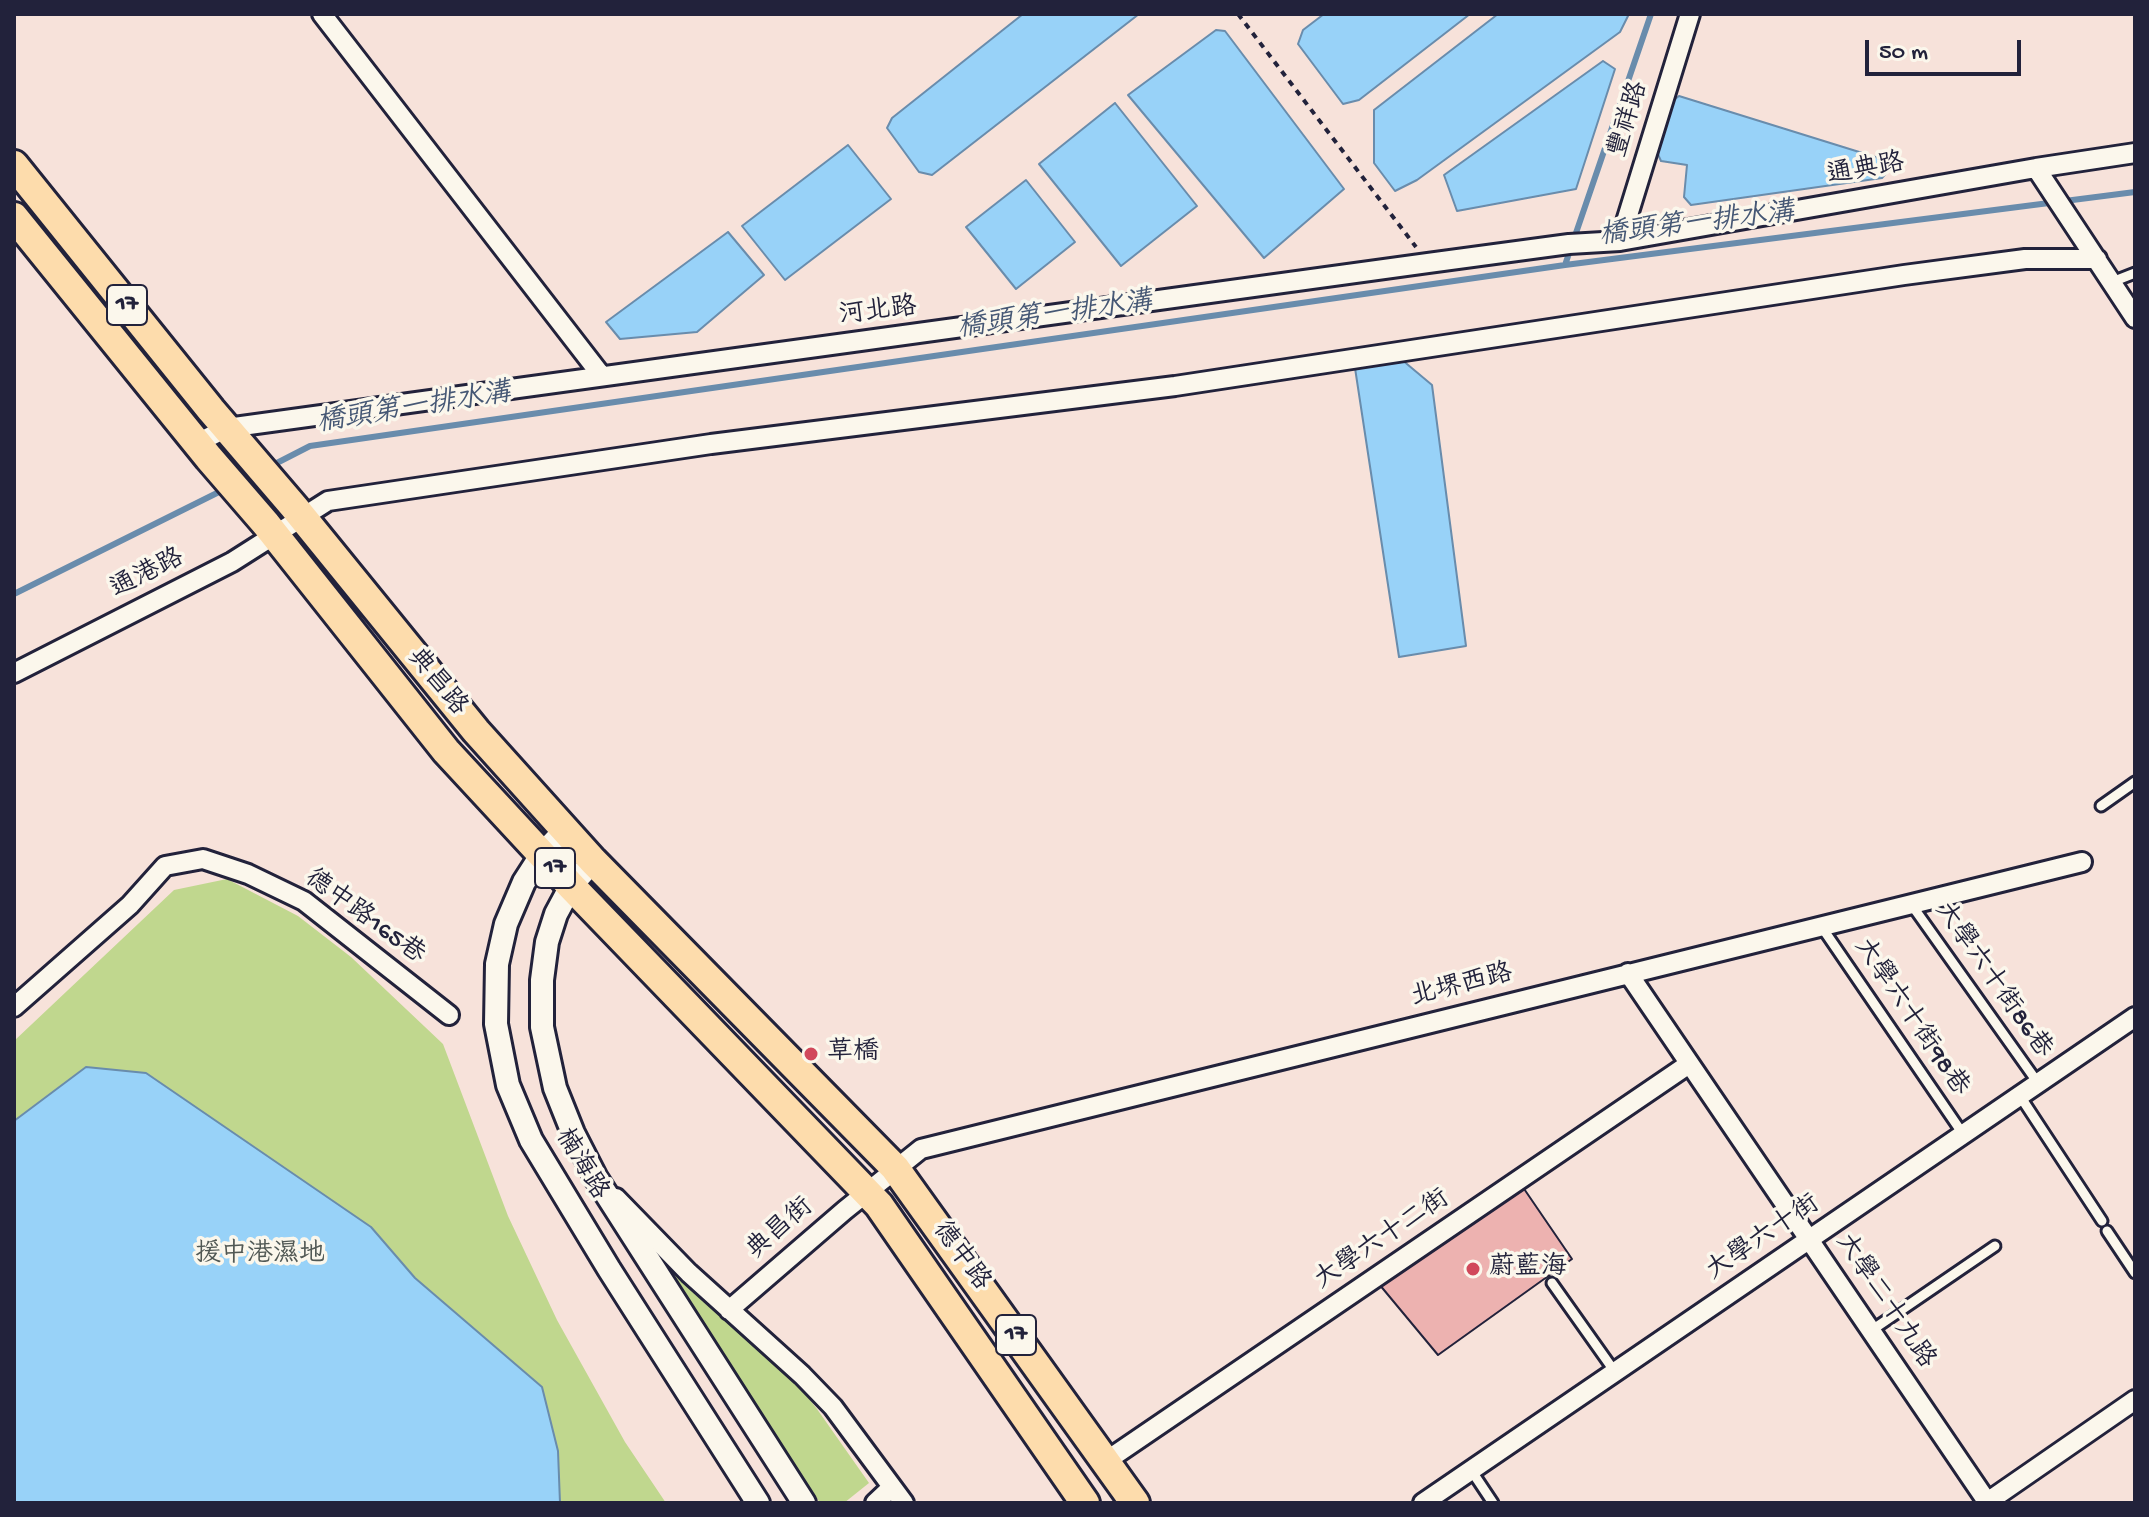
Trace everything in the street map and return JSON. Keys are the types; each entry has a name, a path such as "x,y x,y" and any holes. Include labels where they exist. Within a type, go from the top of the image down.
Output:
{"main road":[{"name":"典昌路","path":"14,165 476,731 593,861 895,1168"},
{"name":"典昌路","path":"14,217 446,751 571,886 867,1191"},
{"name":"德中路","path":"895,1168 1135,1503"},
{"name":"德中路","path":"867,1191 1085,1503"}],"street":[{"path":"322,14 601,375"},
{"name":"豐祥路","path":"1613,241 1690,14"},
{"name":"通典路","path":"1569,244 1613,241 2135,153"},
{"path":"2039,171 2135,318"},
{"name":"河北路","path":"203,450 234,436 601,375 1569,244"},
{"name":"通港路","path":"14,673 232,562 270,530 298,512 328,501 711,444 1175,386 1965,267 2025,259 2094,255"},
{"name":"楠海路","path":"565,830 542,854 524,882 506,924 497,964 496,1024 508,1085 538,1152 758,1503"},
{"name":"德中路165巷","path":"14,1007 130,905 165,866 203,859 248,874 304,901 449,1015"},
{"name":"楠海路","path":"593,861 571,886 556,914 547,942 542,980 542,1027 555,1088 596,1178 804,1503"},
{"name":"北堺西路","path":"867,1191 921,1149 2082,862"},
{"name":"大學二十九路","path":"1628,973 1987,1503"},
{"name":"大學六十街","path":"1423,1503 2135,1017"},
{"name":"大學六十二街","path":"1106,1461 1689,1064"},
{"name":"楠海路","path":"596,1178 689,1273 833,1407 904,1503"},
{"name":"典昌街","path":"729,1310 867,1191"},
{"path":"1987,1503 2135,1400"},
{"path":"875,1503 892,1487"}],"lane":[{"path":"2111,283 2135,273"},
{"path":"2101,806 2135,782"},
{"name":"大學六十街86巷","path":"1911,904 2038,1083"},
{"name":"大學六十街98巷","path":"1821,926 1963,1134"},
{"path":"2020,1096 2135,1273"},
{"path":"1872,1330 1995,1246"},
{"path":"1552,1283 1615,1372"},
{"path":"1471,1470 1493,1503"}],"path":[{"path":"1238,14 1428,263"}],"green space":[{"name":"援中港濕地","path":"227,879 298,916 351,957 443,1044 508,1216 557,1320 625,1442 666,1503 14,1503 14,1041 174,890"},
{"path":"670,1267 795,1381 869,1483 844,1503 820,1503 668,1273"}],"water":[{"path":"1023,14 1139,14 932,175 919,172 887,128 892,118"},
{"path":"1324,14 1470,14 1359,100 1343,104 1298,44 1303,30"},
{"path":"1498,14 1629,14 1620,32 1417,180 1395,191 1374,163 1374,110"},
{"path":"1216,30 1225,31 1344,189 1264,258 1128,95"},
{"path":"1603,61 1615,69 1576,189 1457,211 1444,175"},
{"path":"1679,96 1885,160 1888,171 1882,178 1691,205 1684,197 1687,165 1661,161 1656,150 1671,102"},
{"path":"1115,103 1197,206 1121,266 1039,164"},
{"path":"848,145 891,199 785,280 742,226"},
{"path":"1026,180 1075,242 1016,289 966,227"},
{"path":"728,232 764,275 697,332 620,339 606,322"},
{"path":"1401,359 1432,385 1466,646 1399,657 1355,368"},
{"path":"86,1067 146,1073 371,1227 415,1278 542,1387 558,1451 560,1503 14,1503 14,1121"}],"building":[{"name":"蔚藍海","path":"1518,1180 1572,1259 1438,1355 1374,1278"}],"waterway":[{"path":"1565,265 1651,14"},
{"name":"橋頭第一排水溝","path":"269,467 310,446 1565,265 2135,192"},
{"name":"橋頭第一排水溝","path":"14,594 227,488"}],"place":[{"name":"草橋","path":"811,1054"},
{"name":"蔚藍海","path":"1473,1269"}]}
